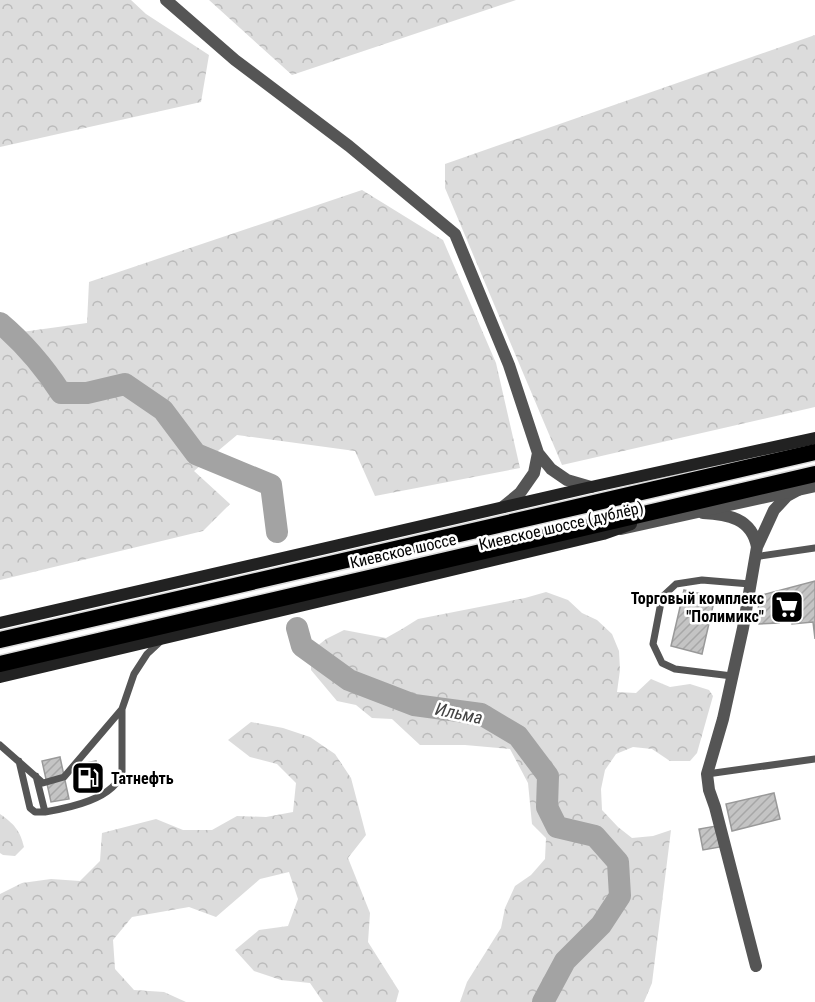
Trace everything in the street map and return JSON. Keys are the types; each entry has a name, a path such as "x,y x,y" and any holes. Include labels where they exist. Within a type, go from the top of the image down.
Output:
{"highway":[{"name":"Киевское шоссе","path":"0,640 815,452"},
{"name":"Киевское шоссе","path":"0,664 696,506 815,474"}],"main road":[{"name":"Киевское шоссе (дублёр)","path":"0,623 591,487 815,438"},
{"name":"Киевское шоссе (дублёр)","path":"0,677 603,534 696,506"}],"street":[{"path":"166,0 235,60 348,146 455,234 509,365 538,453 551,469 567,480 591,487"},
{"path":"503,507 520,493 534,473 538,453"},
{"path":"696,506 815,486"},
{"path":"755,552 774,510 787,496 799,489"},
{"path":"696,506 743,522 755,537 755,552 743,628 723,719 707,774 756,966"}],"lane":[{"path":"755,552 815,548"},
{"path":"732,676 675,669 662,663 653,644 662,597 676,584 702,580 750,584"},
{"path":"19,761 30,808 35,812 83,804 109,790 121,777 122,709 134,674 147,654 166,637"},
{"path":"0,745 43,783 63,777 122,709"},
{"path":"707,774 815,759"},
{"path":"36,776 45,812"}],"green space":[{"path":"0,0 131,0 146,14 209,55 201,102 0,147"},
{"path":"209,0 516,0 292,75"},
{"path":"815,35 815,407 562,465 445,188 445,164"},
{"path":"362,190 443,240 496,363 520,468 375,496 355,451 237,435 194,471 230,504 203,531 0,580 0,335 87,323 89,282"},
{"path":"546,592 568,600 582,613 597,620 612,634 619,651 620,670 617,692 636,693 651,679 670,687 690,684 709,690 713,696 697,753 690,761 670,761 652,749 633,747 616,754 605,770 601,789 602,810 618,827 632,838 653,836 671,830 652,983 644,1002 460,1002 467,982 501,928 505,908 515,886 531,875 545,859 546,838 532,824 528,783 510,749 465,745 420,745 392,719 372,718 356,705 337,701 311,670 311,651 326,639 344,630 386,638 418,619"},
{"path":"251,722 283,728 310,737 335,754 351,778 366,835 348,858 370,913 368,942 399,991 396,1002 323,1002 310,983 281,980 254,971 235,950 259,930 288,926 298,899 289,872 260,879 216,917 189,907 132,917 113,940 115,969 134,990 164,992 186,1002 0,1002 0,894 22,883 51,879 80,881 100,861 102,833 156,819 183,830 212,830 237,816 266,817 293,812 296,783 277,764 250,757 228,740"},
{"path":"0,814 16,828 21,836 24,847 15,856 0,853"}],"building":[{"name":"Торговый комплекс \"Полимикс\"","path":"815,581 815,639 813,622 792,624 792,618 779,619 779,623 759,624 758,596"},
{"path":"684,590 715,597 702,654 671,646"},
{"path":"60,757 69,799 51,802 42,761"},
{"path":"96,761 101,783 86,786 81,764"},
{"path":"774,793 780,819 732,831 726,804"},
{"path":"716,826 720,847 703,850 699,829"}],"waterway":[{"name":"Ильма","path":"0,323 34,356 61,393 87,393 125,384 163,410 196,454 271,485 277,532"},
{"name":"Ильма","path":"297,628 302,646 349,680 414,705 481,714 518,736 548,776 547,807 557,827 595,836 618,862 620,896 601,925 565,961 543,1002"}],"place":[{"name":"Торговый комплекс \"Полимикс\"","path":"787,607"},
{"name":"Татнефть","path":"88,778"}]}
